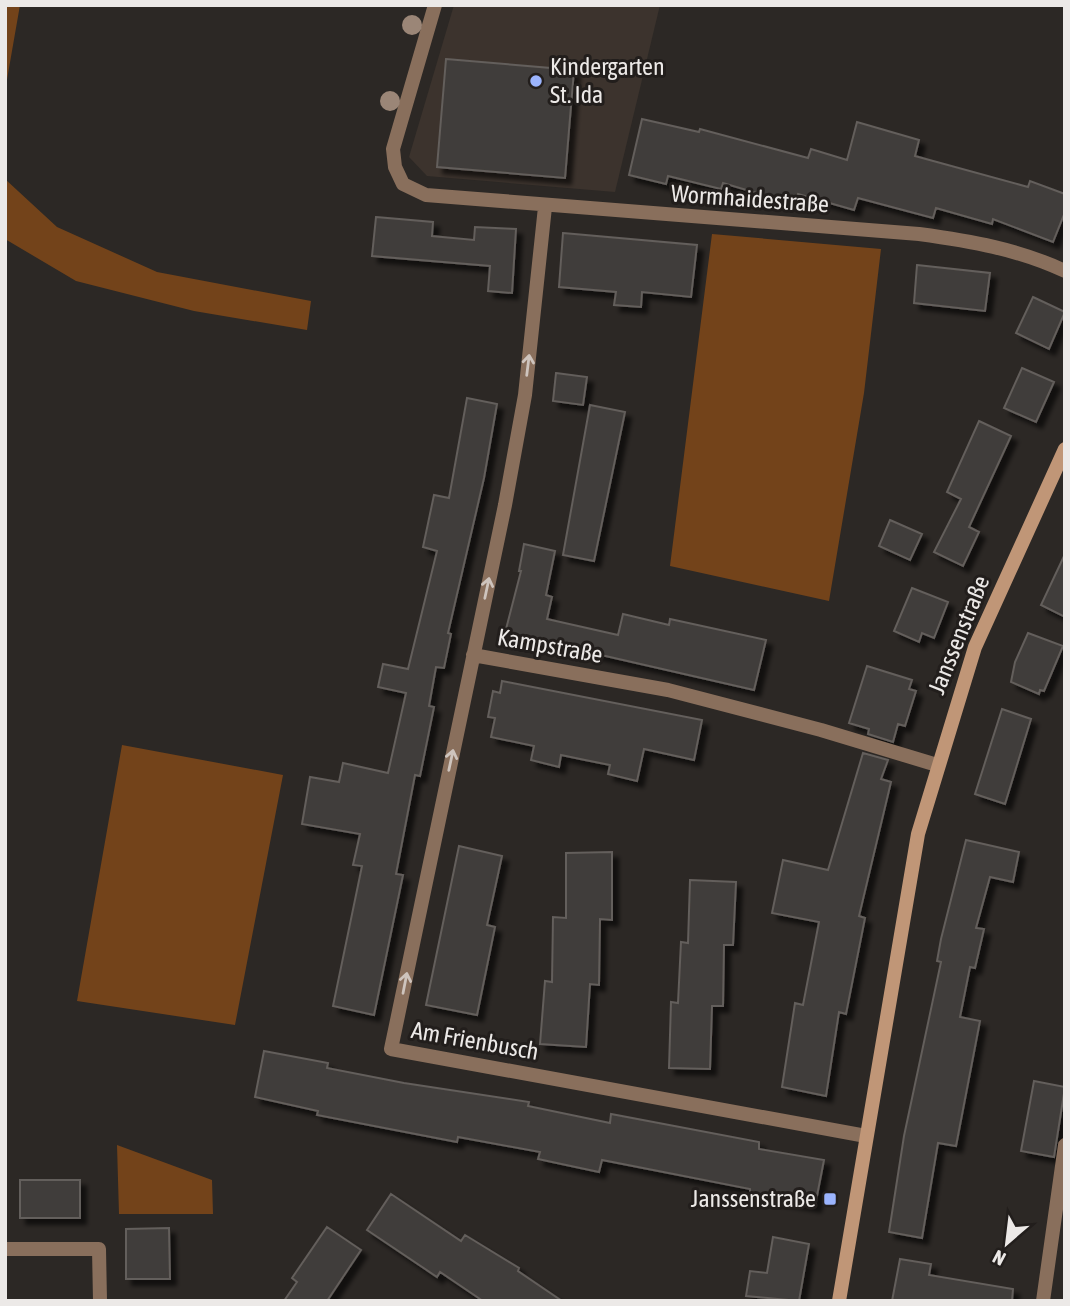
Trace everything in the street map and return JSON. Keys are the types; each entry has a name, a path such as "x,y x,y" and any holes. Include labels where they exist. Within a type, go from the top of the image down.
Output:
{"main road":[{"name":"Janssenstraße","path":"839,1301 918,834 975,647 1065,449"}],"street":[{"name":"Wormhaidestraße","path":"435,5 393,149 395,167 403,184 426,195 919,234 980,243 1040,260 1065,271"},
{"name":"Kampstraße","path":"545,206 525,396 473,655 668,690 821,730 937,765"},
{"name":"Am Frienbusch","path":"473,655 391,1049 866,1136"},
{"path":"1043,1301 1065,1146"},
{"path":"5,1249 99,1249 100,1301"}],"shaded area":[{"path":"5,5 20,5 5,91"},
{"name":"Kindergarten St. Ida","path":"454,5 660,5 615,192 427,176 409,157"},
{"path":"5,179 57,227 157,272 311,301 307,330 194,311 76,281 5,239"},
{"path":"712,234 881,249 864,393 829,601 670,566"},
{"path":"122,745 283,775 235,1025 77,1001"},
{"path":"117,1145 212,1180 213,1214 119,1214"}],"building":[{"path":"446,59 574,70 565,178 437,167"},
{"path":"642,119 699,132 700,129 808,158 811,149 847,160 857,122 919,140 915,156 1028,187 1030,181 1065,194 1065,212 1053,242 993,219 992,224 936,208 933,218 858,198 854,210 798,194 794,204 723,183 721,189 668,176 666,184 629,175"},
{"path":"376,217 433,222 432,236 474,240 475,227 516,229 512,293 488,291 490,266 372,256"},
{"path":"563,233 697,245 691,297 642,292 641,307 614,305 616,292 559,287"},
{"path":"917,265 990,273 985,311 914,303"},
{"path":"1033,297 1065,312 1049,349 1016,333"},
{"path":"1022,368 1054,382 1036,422 1004,408"},
{"path":"556,373 587,377 583,405 553,401"},
{"path":"467,398 497,404 484,478 448,633 451,634 444,668 436,667 429,706 434,707 420,776 415,775 396,874 403,875 374,1015 333,1006 362,866 353,865 360,834 302,824 310,777 339,782 343,763 388,773 406,693 378,687 383,664 408,669 437,551 423,547 434,495 449,498"},
{"path":"590,405 625,412 594,561 563,555"},
{"path":"979,421 1011,436 969,527 979,532 963,566 934,552 961,499 947,492"},
{"path":"890,520 922,534 910,560 879,546"},
{"path":"524,544 555,551 546,595 552,597 547,619 618,635 623,614 669,625 670,619 766,640 754,690 505,633 521,571"},
{"path":"1065,554 1065,617 1041,605"},
{"path":"912,588 948,602 934,638 922,633 919,642 894,631"},
{"path":"1028,633 1063,646 1044,691 1040,690 1039,694 1011,682 1015,662"},
{"path":"867,666 912,680 909,689 916,691 905,726 898,724 893,742 868,734 869,729 849,723"},
{"path":"502,681 702,720 694,760 644,749 637,781 608,774 610,765 561,755 559,767 531,760 534,746 491,737 495,718 488,717 493,691 500,693"},
{"path":"1002,709 1031,719 1005,804 975,794"},
{"path":"863,753 888,760 881,779 891,782 859,916 865,918 846,1014 839,1012 826,1096 782,1087 795,1003 803,1005 819,922 772,913 783,860 828,870"},
{"path":"966,840 1019,852 1013,882 990,877 976,928 984,929 975,968 970,967 960,1017 980,1021 956,1146 938,1143 922,1238 889,1232 904,1136 941,962 937,961 941,939"},
{"path":"459,846 502,856 487,925 495,927 477,1015 426,1005"},
{"path":"612,852 612,920 600,919 599,985 590,984 586,1047 540,1044 545,981 552,982 553,917 566,918 566,853"},
{"path":"690,880 736,882 733,945 724,945 723,1006 712,1006 710,1069 669,1068 671,1002 678,1003 681,942 688,943"},
{"path":"264,1051 328,1063 327,1068 404,1083 529,1102 528,1106 610,1123 611,1114 759,1142 759,1149 824,1160 815,1206 750,1195 750,1189 602,1160 599,1172 538,1159 540,1152 458,1137 457,1142 317,1115 318,1111 255,1097"},
{"path":"1034,1081 1065,1087 1054,1157 1021,1151"},
{"path":"20,1180 80,1180 80,1218 20,1218"},
{"path":"391,1194 461,1241 465,1235 519,1268 518,1271 562,1301 483,1301 440,1272 437,1277 367,1230"},
{"path":"327,1227 361,1250 327,1301 284,1301 297,1282 292,1278"},
{"path":"169,1228 170,1279 126,1279 126,1229"},
{"path":"773,1237 809,1244 799,1301 746,1296 750,1271 767,1273"},
{"path":"900,1259 931,1264 929,1275 1013,1289 1012,1301 892,1301"}],"place":[{"name":"Kindergarten St. Ida","path":"536,81"},
{"name":"Janssenstraße","path":"830,1199"}]}
